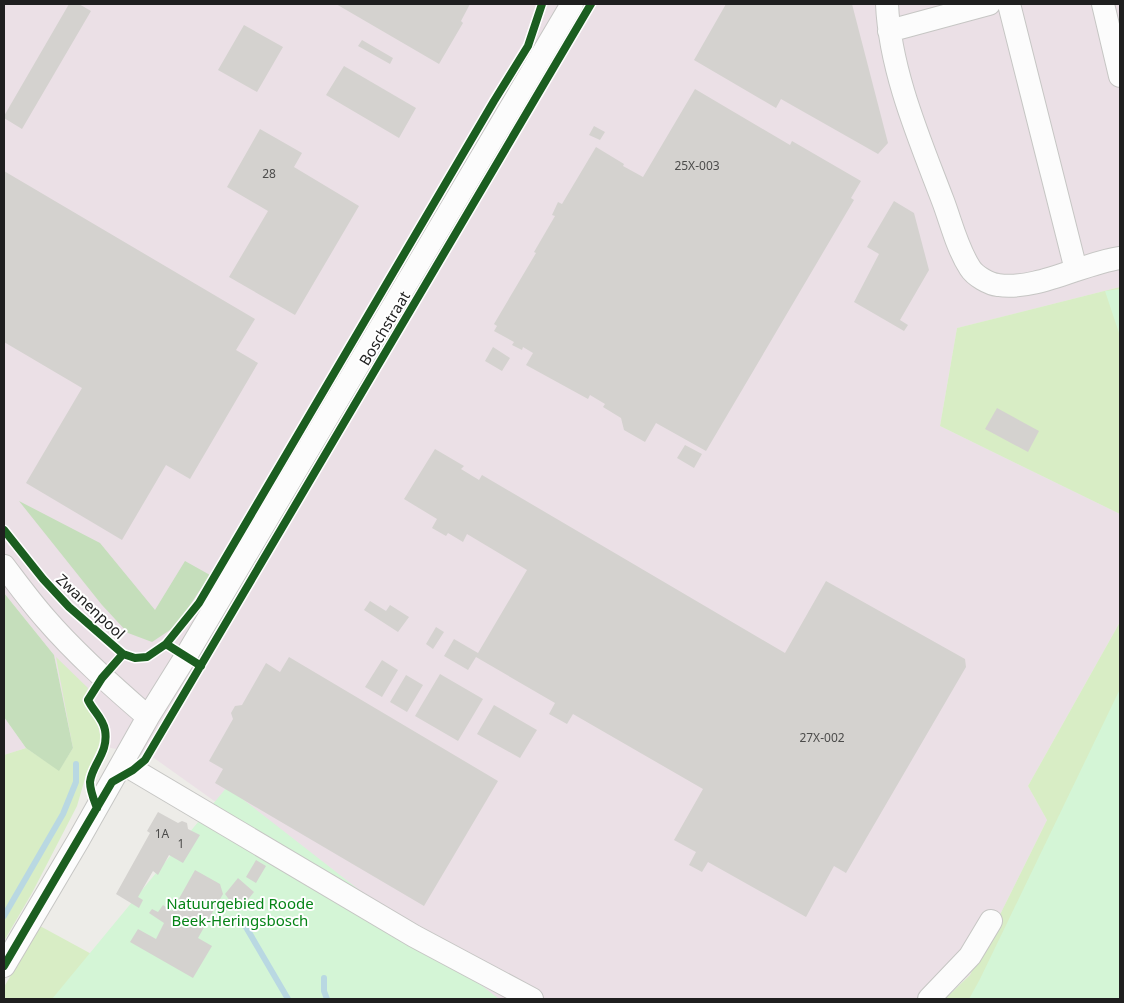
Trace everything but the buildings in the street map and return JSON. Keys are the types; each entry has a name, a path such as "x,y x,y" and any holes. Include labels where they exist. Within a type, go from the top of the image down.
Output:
{"street":[{"name":"Boschstraat","path":"4,966 148,717 191,648 572,4"},
{"path":"887,4 889,31 896,63 917,134 970,269 982,278 997,285 1018,285 1120,258"},
{"path":"889,31 989,4"},
{"path":"1009,4 1076,270"},
{"path":"1103,4 1120,76"},
{"path":"4,566 44,617 77,653 102,678 148,717"},
{"path":"122,763 414,936 532,999"},
{"path":"929,999 970,956 991,920"}],"shaded area":[{"path":"4,4 1120,4 1120,287 957,328 940,426 1120,514 1120,622 1028,786 1047,820 970,975 940,999 492,999 154,758 107,747 73,748 54,655 4,593"},
{"path":"4,717 26,748 4,755"}],"green space":[{"path":"1120,287 1120,514 940,426 957,328"},
{"path":"1120,289 1120,336 1105,291"},
{"path":"19,501 100,543 155,610 185,561 210,575 176,626 152,642 128,633 102,605"},
{"path":"4,593 54,655 73,748 59,771 26,748 4,717"},
{"path":"1120,622 1120,844 993,999 945,999 970,975 1047,820 1028,786"},
{"path":"56,657 88,688 85,697 86,707 94,716 99,728 101,741 86,775 77,806 32,893 4,941 4,755 26,748 59,770 73,748"},
{"path":"1120,689 1120,999 969,999 980,979"},
{"name":"Natuurgebied Roode Beek-Heringsbosch","path":"227,787 499,999 52,999"},
{"path":"40,926 165,994 265,999 4,999 4,987"}],"waterway":[{"path":"4,916 63,814 76,782 76,764"},
{"path":"243,922 288,999"},
{"path":"324,978 324,991 327,999"}],"cycle path":[{"path":"166,644 199,603 528,46 542,4"},
{"path":"4,966 112,782 133,770 145,760 591,4"},
{"name":"Zwanenpool","path":"4,530 43,579 69,607 123,654 135,658 147,657 166,644 201,666"},
{"path":"97,808 91,792 90,782 103,752 106,738 102,722 88,700 102,678 123,654"}]}
